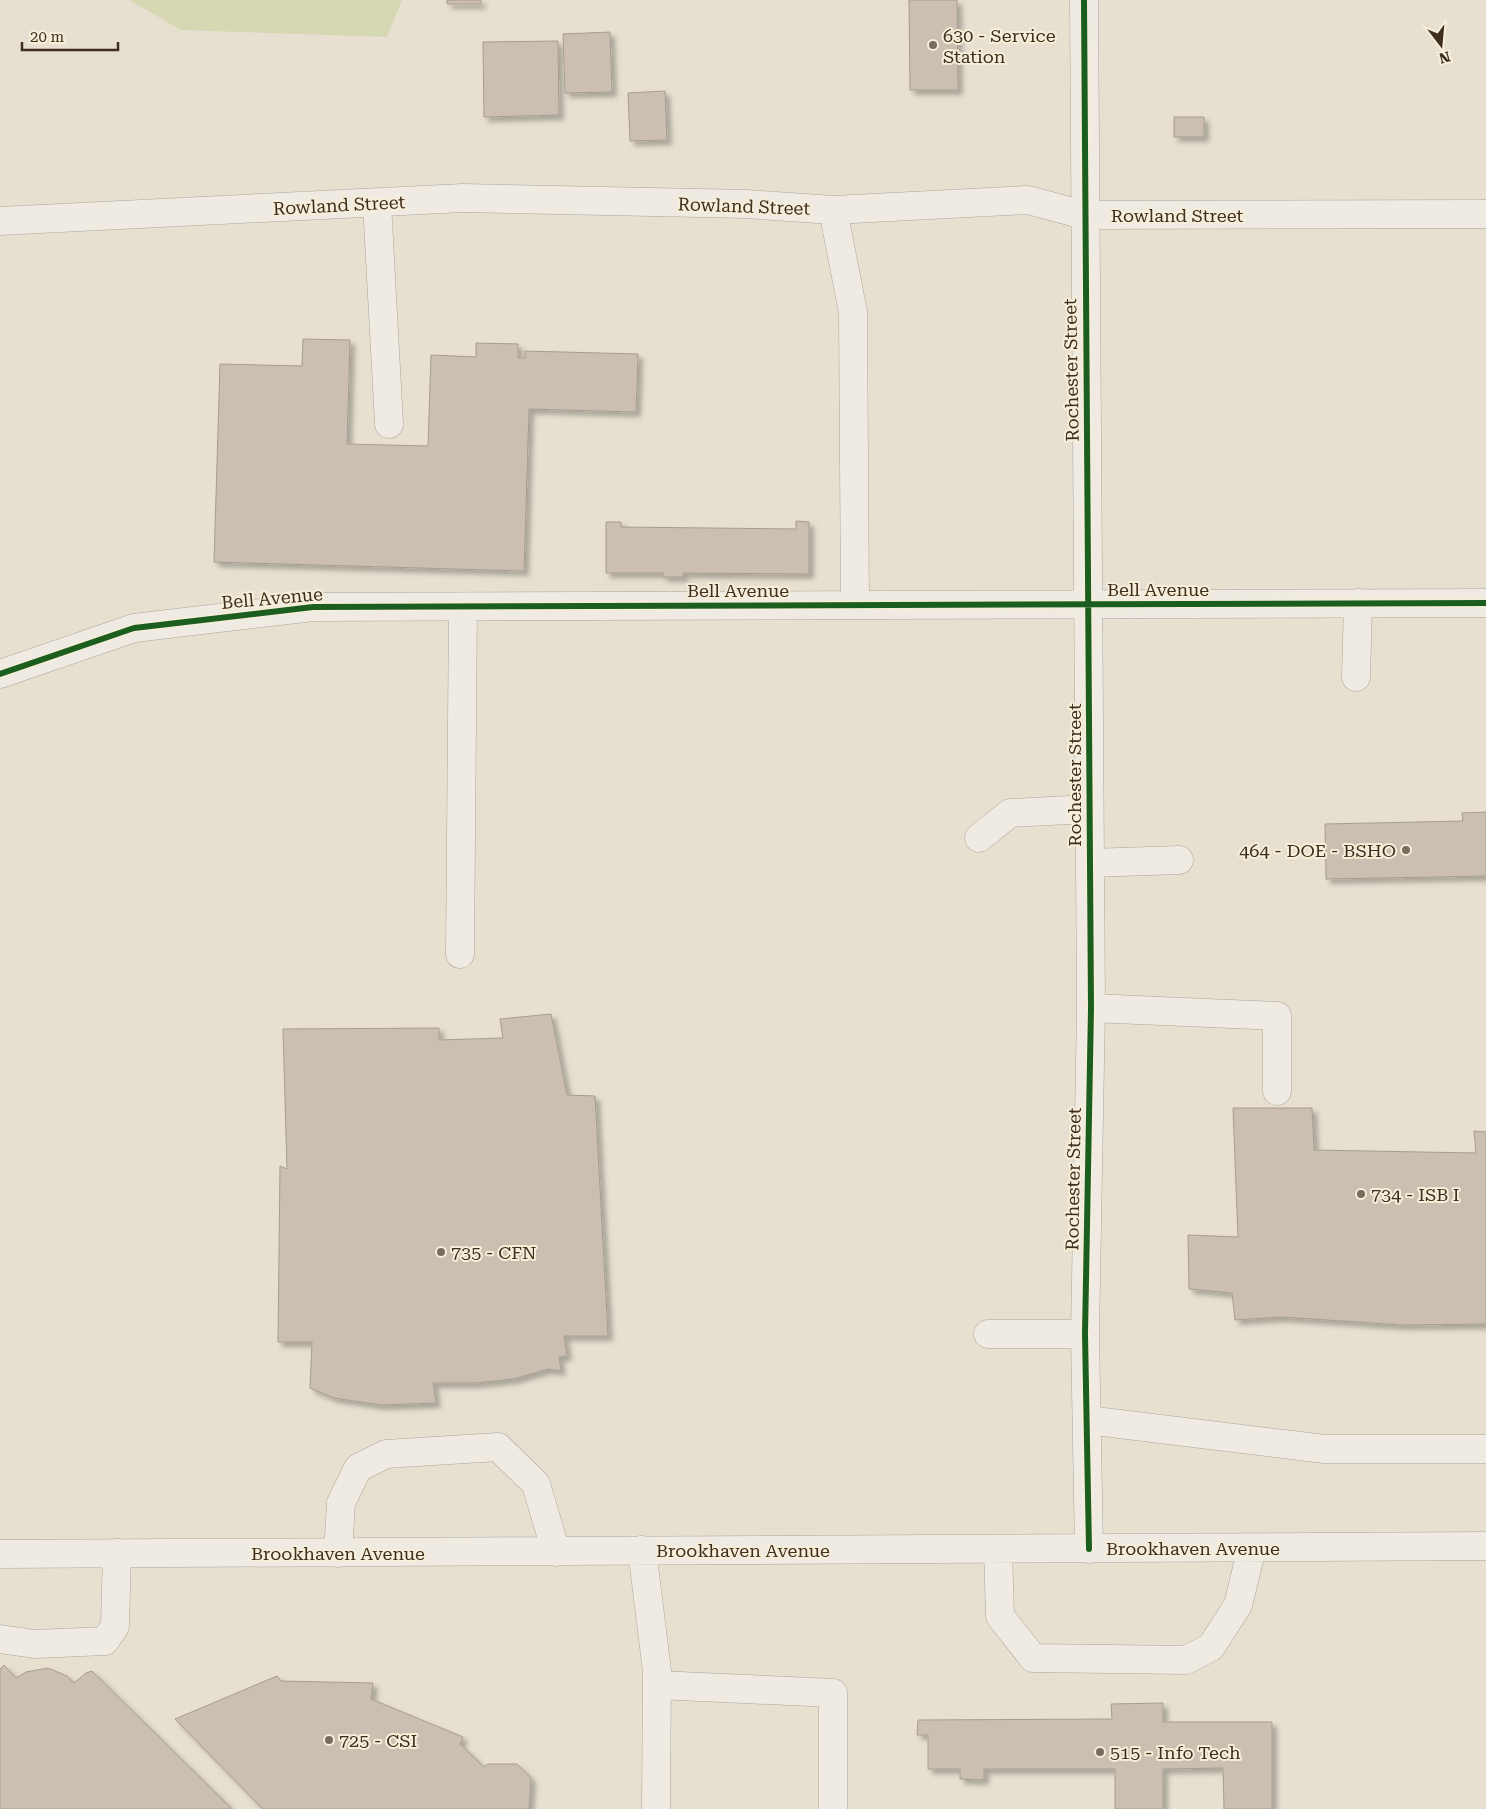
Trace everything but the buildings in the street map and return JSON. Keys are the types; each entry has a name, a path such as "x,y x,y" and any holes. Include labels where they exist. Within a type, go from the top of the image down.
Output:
{"street":[{"name":"Rochester Street","path":"1084,0 1091,1008 1084,1334 1089,1549"},
{"name":"Rowland Street","path":"0,221 473,199 746,204 833,210 1028,200 1084,215 1486,214"},
{"path":"377,203 389,424"},
{"path":"833,210 852,312 855,605"},
{"path":"1356,677 1358,603"},
{"name":"Bell Avenue","path":"0,674 134,628 313,607 1486,603"},
{"path":"460,954 463,606"},
{"path":"979,838 1010,813 1090,809"},
{"path":"1090,863 1179,860"},
{"path":"1091,1008 1278,1016 1277,1091"},
{"path":"988,1334 1084,1334"},
{"path":"1087,1420 1325,1450 1486,1449"},
{"path":"338,1553 341,1503 358,1468 386,1454 498,1447 536,1484 556,1552"},
{"name":"Brookhaven Avenue","path":"0,1554 1486,1546"},
{"path":"998,1549 1000,1616 1033,1658 1186,1660 1211,1647 1238,1605 1252,1548"},
{"path":"642,1550 657,1671 656,1809"},
{"path":"0,1639 35,1644 105,1641 115,1626 117,1554"},
{"path":"657,1685 833,1693 833,1809"}],"green space":[{"path":"129,0 402,0 387,37 181,30"}],"cycle path":[{"path":"1084,0 1091,1008 1085,1334 1089,1549"},
{"path":"0,674 134,628 313,607 1486,603"}],"place":[{"name":"630 - Service Station","path":"933,45"},
{"name":"464 - DOE - BSHO","path":"1406,850"},
{"name":"734 - ISB I","path":"1361,1194"},
{"name":"735 - CFN","path":"441,1252"},
{"name":"725 - CSI","path":"329,1740"},
{"name":"515 - Info Tech","path":"1100,1752"}]}
